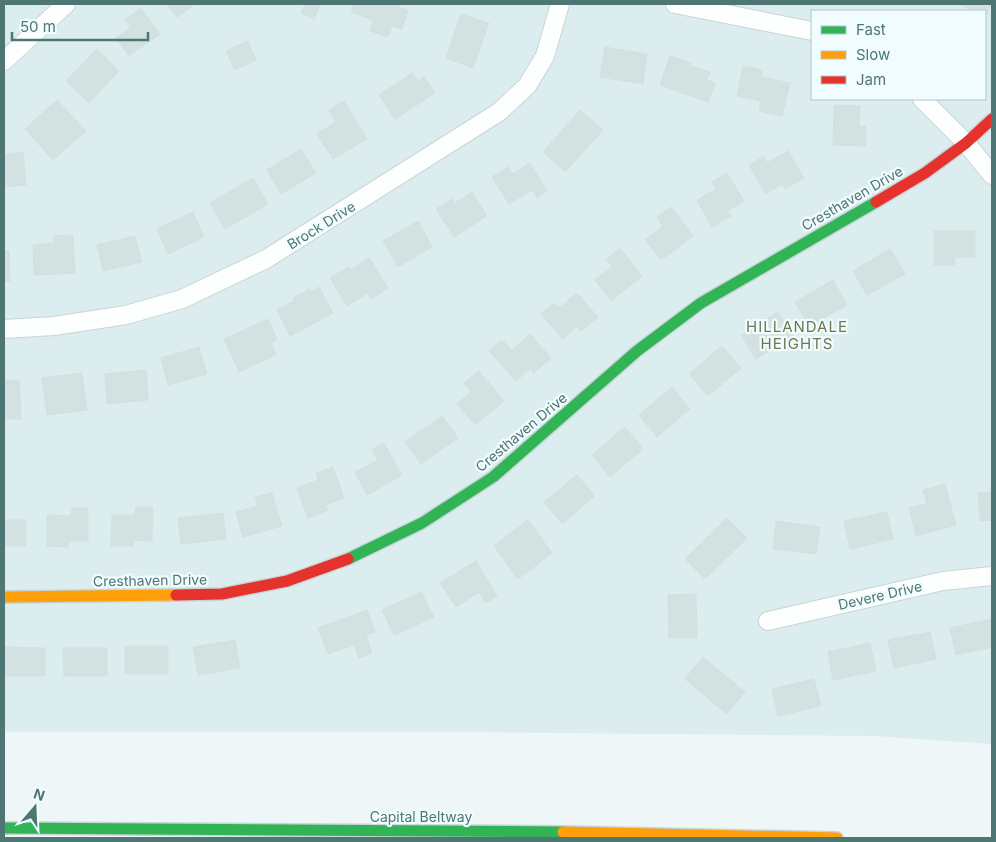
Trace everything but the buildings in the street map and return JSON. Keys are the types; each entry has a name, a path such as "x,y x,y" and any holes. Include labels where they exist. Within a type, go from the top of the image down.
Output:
{"main road":[{"name":"Cresthaven Drive","path":"4,597 222,594 287,581 338,564 422,523 493,477 637,352 701,303 925,173 966,143 992,119"},
{"name":"Capital Beltway","path":"4,828 649,833 837,838"}],"street":[{"path":"4,61 66,4"},
{"name":"Brock Drive","path":"4,329 54,326 126,315 182,300 266,259 500,112 527,86 545,56 560,4"},
{"path":"675,4 811,32"},
{"path":"923,100 966,143 992,175"},
{"name":"Devere Drive","path":"768,621 943,581 992,576"}],"shaded area":[{"path":"4,4 992,4 992,744 874,736 469,732 4,732"}],"traffic: fast":[{"path":"348,559 422,523 493,477 637,351 701,303 876,202"},
{"path":"4,828 563,832"}],"traffic: slow":[{"path":"4,597 176,595"},
{"path":"563,832 837,838"}],"traffic: jam":[{"path":"876,202 925,173 966,143 992,119"},
{"path":"176,595 222,594 287,581 348,559"}],"district":[{"name":"HILLANDALE HEIGHTS","path":"797,334"}]}
